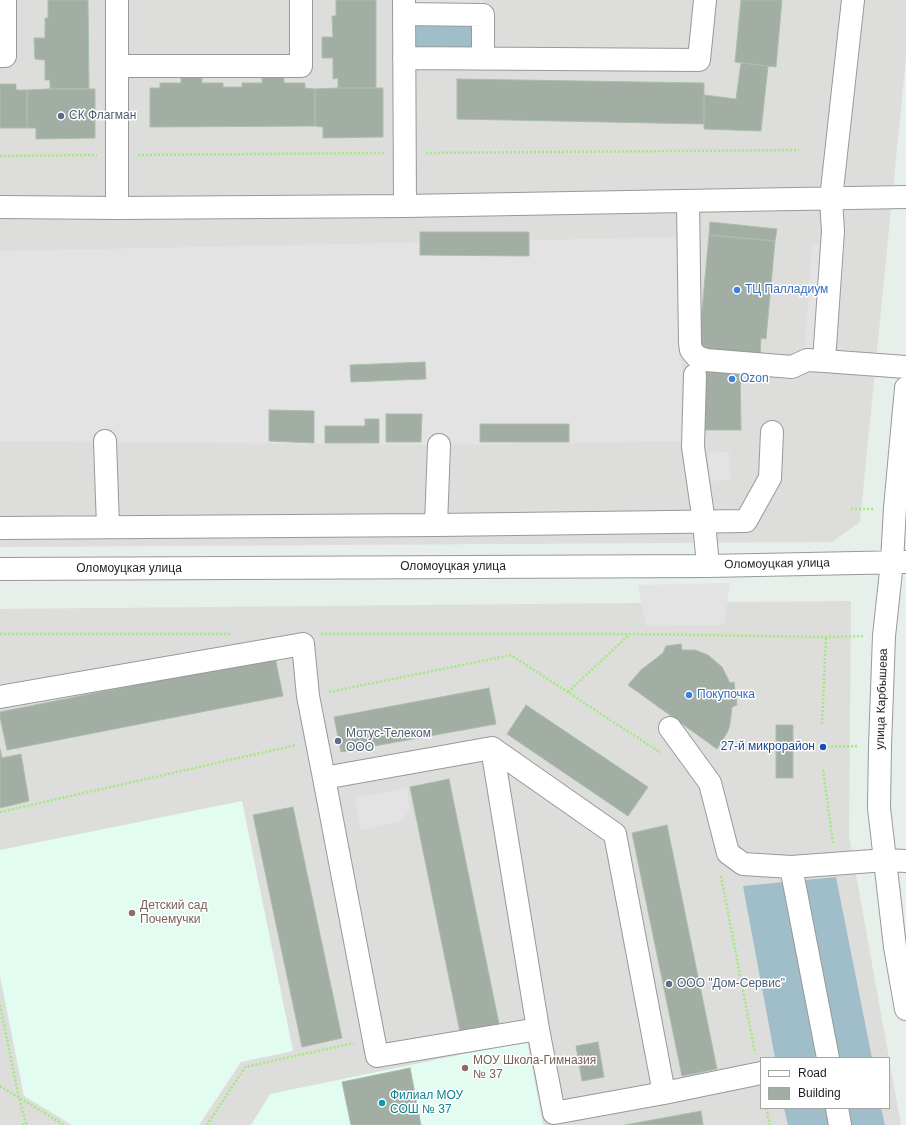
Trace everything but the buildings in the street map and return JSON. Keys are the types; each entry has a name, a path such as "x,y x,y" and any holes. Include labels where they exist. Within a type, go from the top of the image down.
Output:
{"street":[{"path":"0,56 5,56 5,0"},
{"path":"117,0 117,208"},
{"path":"117,66 301,66 301,0"},
{"path":"404,58 699,60 705,0"},
{"path":"824,361 833,231 831,199 853,0"},
{"path":"405,206 404,7 464,8 483,15 483,59"},
{"path":"0,207 117,208 405,206 906,197"},
{"path":"688,201 690,344 691,350 697,357 706,360 792,367 807,360 906,367"},
{"path":"695,375 693,447 704,522 708,566"},
{"name":"улица Карбышева","path":"906,388 895,508 899,562 884,636 879,808 896,861 895,947 906,1009"},
{"path":"0,528 746,521 770,478 772,432"},
{"path":"105,441 108,527"},
{"path":"436,525 439,445"},
{"name":"Оломоуцкая улица","path":"0,570 708,566 899,562"},
{"path":"0,697 303,644 308,696 377,1056 538,1029"},
{"path":"670,728 710,783 728,853 743,864 791,867 896,861"},
{"path":"324,778 492,748 615,834 664,1093"},
{"path":"492,748 538,1029 555,1119 664,1093 760,1073"},
{"path":"791,867 828,1057"},
{"path":"837,1109 840,1125"}],"path":[{"path":"851,509 865,509"},
{"path":"568,692 630,634 826,637 884,636"},
{"path":"822,724 826,637"},
{"path":"308,696 511,655 664,756"},
{"path":"0,812 317,741"},
{"path":"823,747 880,746"},
{"path":"823,770 835,864"},
{"path":"721,873 760,1073"},
{"path":"0,1005 19,1098 26,1124 20,1125"},
{"path":"207,1125 245,1067 374,1039"},
{"path":"0,1086 64,1125"},
{"path":"766,1109 770,1125"}],"shaded area":[{"path":"0,0 906,0 906,58 860,522 832,542 0,547"},
{"path":"404,0 483,0 483,15 404,14"},
{"path":"423,22 465,22 475,29 474,49 415,48 410,38 414,28"},
{"path":"682,237 682,441 439,445 0,441 0,251"},
{"path":"812,244 826,245 819,351 805,350"},
{"path":"729,452 730,480 710,481 708,453"},
{"path":"730,583 724,625 646,626 638,585"},
{"path":"851,601 849,836 889,1057 760,1057 760,1109 890,1109 890,1064 901,1125 0,1125 0,609"},
{"path":"407,788 410,810 401,821 361,830 355,798"},
{"name":"Детский сад Почемучки","path":"242,801 293,1051 241,1062 199,1125 72,1125 24,1096 0,976 0,850"},
{"path":"836,877 872,1057 775,1057 743,886"},
{"name":"МОУ Школа-Гимназия № 37","path":"527,1041 543,1125 251,1125 270,1094"},
{"path":"784,1109 881,1109 885,1125 788,1125"}],"place":[{"name":"СК Флагман","path":"61,116"},
{"name":"ТЦ Палладиум","path":"737,290"},
{"name":"Ozon","path":"732,379"},
{"name":"Покупочка","path":"689,695"},
{"name":"Мотус-Телеком ООО","path":"338,741"},
{"name":"27-й микрорайон","path":"823,747"},
{"name":"Детский сад Почемучки","path":"132,913"},
{"name":"ООО \"Дом-Сервис\"","path":"669,984"},
{"name":"МОУ Школа-Гимназия № 37","path":"465,1068"},
{"name":"Филиал МОУ СОШ № 37","path":"382,1103"}]}
